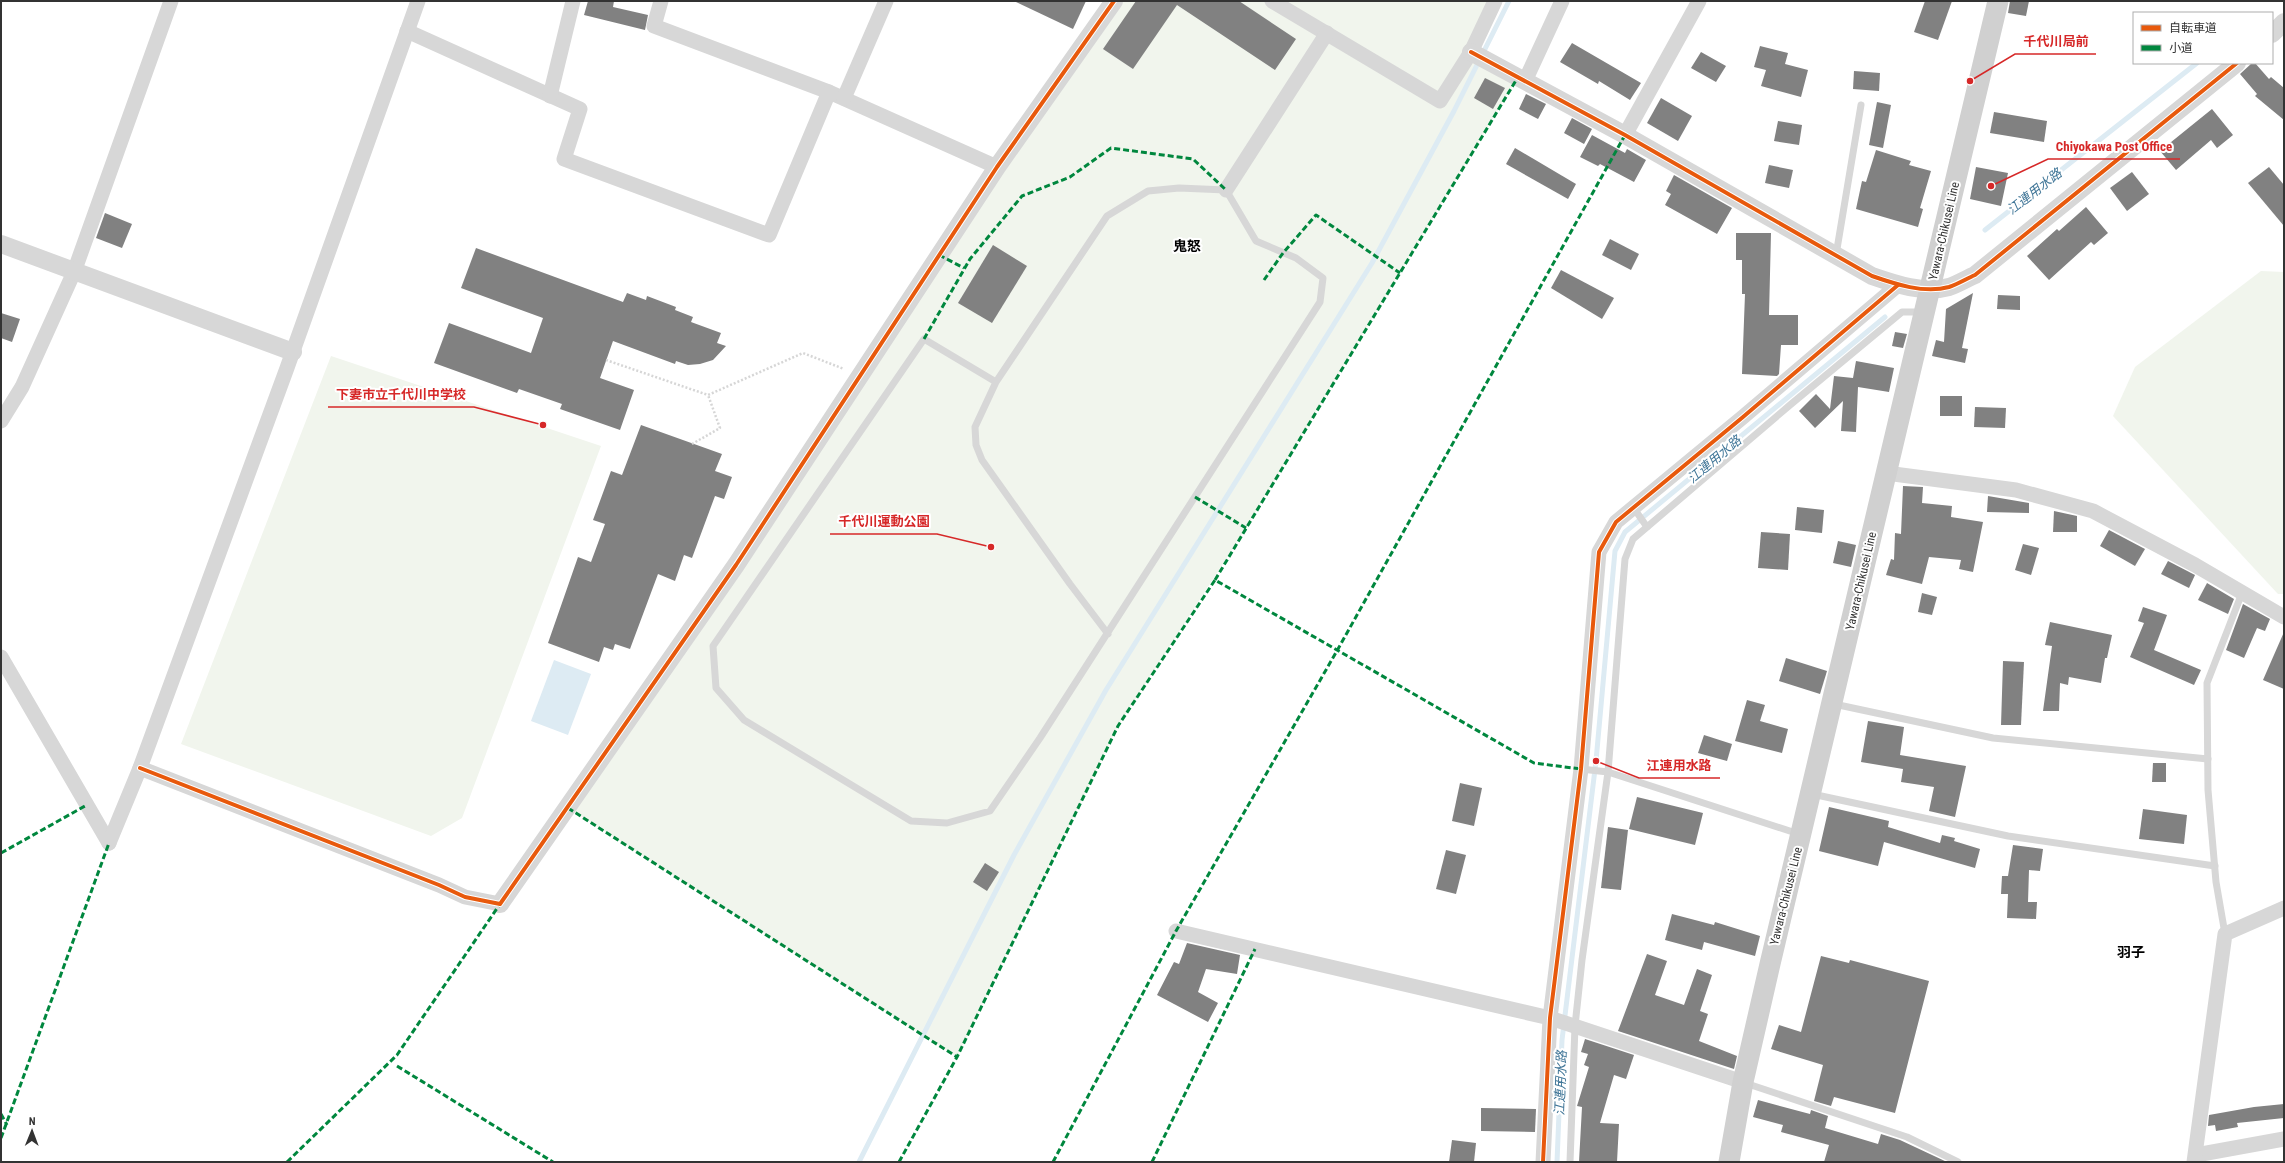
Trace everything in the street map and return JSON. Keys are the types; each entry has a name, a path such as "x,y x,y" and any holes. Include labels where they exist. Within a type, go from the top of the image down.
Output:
{"main road":[{"name":"Yawara-Chikusei Line","path":"1729,1162 1743,1082 1998,1"}],"street":[{"path":"1,421 22,387 74,272 171,1"},
{"path":"1,657 85,806 109,843 140,768 293,352 418,1"},
{"path":"550,96 573,1"},
{"path":"662,1 654,26 844,98 997,167"},
{"path":"844,98 886,1"},
{"path":"140,768 465,897 500,904 736,565 997,167 1114,1"},
{"path":"1272,1 1440,101 1471,52 1495,1"},
{"path":"1525,81 1562,1"},
{"path":"1625,135 1698,1"},
{"path":"2273,33 2284,22"},
{"path":"407,31 580,109 564,159 769,235 829,92"},
{"path":"1226,190 1327,33"},
{"path":"1471,52 1625,135 1872,276 1898,285 1930,288 1948,287 1975,275 2236,64"},
{"path":"1,244 293,352"},
{"path":"1543,1162 1550,1018 1581,769 1599,552 1616,522 1636,512 1898,285"},
{"path":"1886,473 2016,490 2093,511 2284,617"},
{"path":"2284,908 2225,934 2195,1158 2284,1139"},
{"path":"1176,931 1550,1018 1743,1082"}],"lane":[{"path":"1836,256 1861,106"},
{"path":"996,382 924,339 713,646 716,688 744,720 911,821 947,823 990,811 1108,634 1320,302 1323,278 1296,258 1256,241 1226,190 1179,188 1148,191 1107,216 996,382 975,427 976,445 982,460 1070,584 1108,634"},
{"path":"1570,1162 1575,1026 1582,960 1608,772 1624,559 1633,539 1647,526 1902,312 1925,312"},
{"path":"1636,512 1647,526"},
{"path":"2225,934 2215,866 2208,759 2207,683 2242,593"},
{"path":"1832,703 1993,738 2208,759"},
{"path":"1581,769 1608,772 1801,835"},
{"path":"1810,794 2008,836 2215,866"},
{"path":"1743,1082 1907,1137 1958,1162"}],"path":[{"path":"606,360 708,395 803,352 846,371"},
{"path":"692,444 720,428 708,395"}],"shaded area":[{"path":"1114,1 1494,1 1471,52 1518,77 1246,528 1118,726 957,1057 568,808"},
{"path":"2261,271 2284,272 2284,594 2278,594 2113,416 2135,367"},
{"path":"331,356 601,446 462,818 431,836 181,744"},
{"path":"554,660 591,674 568,735 531,721"}],"building":[{"path":"588,1 614,1 613,7 648,15 645,30 584,15"},
{"path":"1014,1 1086,1 1073,29"},
{"path":"1136,1 1239,1 1296,39 1275,70 1177,5 1133,69 1103,49"},
{"path":"1925,1 1952,1 1938,40 1914,32"},
{"path":"2010,1 2029,1 2026,16 2008,13"},
{"path":"1572,43 1641,83 1630,100 1599,81 1598,84 1560,62"},
{"path":"1760,46 1788,53 1785,64 1808,70 1801,97 1761,86 1766,70 1754,67"},
{"path":"1701,52 1726,66 1716,82 1691,68"},
{"path":"2251,64 2256,64 2269,79 2271,77 2284,88 2284,120 2255,96 2257,94 2240,74"},
{"path":"1854,71 1880,73 1879,91 1853,89"},
{"path":"1485,78 1505,88 1493,109 1474,98"},
{"path":"1526,94 1546,104 1538,119 1519,109"},
{"path":"1661,98 1692,116 1678,141 1647,123"},
{"path":"1877,102 1891,105 1883,148 1869,145"},
{"path":"2212,109 2233,135 2217,148 2211,140 2176,170 2160,151"},
{"path":"1994,112 2047,121 2044,142 1990,133"},
{"path":"1572,118 1592,129 1584,144 1564,133"},
{"path":"1778,121 1802,125 1799,145 1774,141"},
{"path":"1592,135 1625,153 1627,149 1646,160 1634,182 1600,164 1598,166 1580,157"},
{"path":"1515,148 1576,184 1568,199 1506,164"},
{"path":"1876,150 1911,161 1909,165 1931,171 1920,208 1923,209 1918,227 1856,209 1862,181 1866,182"},
{"path":"1769,165 1793,170 1789,188 1765,183"},
{"path":"1976,167 2008,173 2001,206 1970,199"},
{"path":"2269,167 2284,185 2284,226 2248,183"},
{"path":"2132,172 2149,194 2127,211 2110,188"},
{"path":"1674,175 1732,208 1717,234 1665,205 1671,194 1666,191"},
{"path":"2086,207 2108,233 2094,245 2091,242 2049,280 2027,256 2057,229 2059,231"},
{"path":"105,213 132,224 122,248 96,238"},
{"path":"1736,233 1771,233 1769,315 1798,315 1798,345 1781,345 1779,374 1777,376 1742,374 1745,294 1742,294 1742,260 1736,260"},
{"path":"1610,239 1639,254 1631,270 1602,255"},
{"path":"993,245 1027,266 992,323 958,303"},
{"path":"476,248 623,302 627,293 646,300 647,296 676,307 675,310 693,317 691,322 721,333 717,343 726,346 713,360 700,364 688,365 676,361 675,364 613,341 600,378 634,390 620,430 560,409 562,404 519,389 517,393 434,363 449,323 531,353 543,318 461,288"},
{"path":"1561,270 1614,298 1602,319 1551,288"},
{"path":"1973,293 1962,348 1968,349 1965,363 1932,356 1936,340 1944,342 1946,309"},
{"path":"1998,295 2020,296 2020,310 1997,309"},
{"path":"1,313 20,319 12,342 1,338"},
{"path":"1895,332 1907,334 1903,348 1892,346"},
{"path":"1856,361 1894,368 1889,392 1858,387 1856,432 1841,431 1843,401 1815,428 1799,411 1816,394 1830,409 1834,376 1853,378"},
{"path":"1940,396 1962,396 1962,416 1940,416"},
{"path":"1975,407 2006,408 2005,428 1974,427"},
{"path":"641,425 722,454 715,471 732,477 724,499 715,496 692,558 684,555 675,581 658,574 630,649 615,644 613,650 604,647 599,662 548,643 578,557 591,562 605,524 593,520 611,471 622,475"},
{"path":"1903,486 1923,487 1922,503 1952,506 1951,517 1983,522 1973,572 1959,569 1961,560 1929,557 1922,584 1886,575 1891,559 1894,560 1895,533 1901,534"},
{"path":"1988,496 2029,503 2029,513 1987,512"},
{"path":"1797,507 1824,510 1822,533 1795,530"},
{"path":"2054,511 2077,516 2077,532 2053,532"},
{"path":"2109,530 2145,549 2135,566 2100,546"},
{"path":"1761,532 1790,534 1788,570 1758,568"},
{"path":"1838,541 1856,545 1851,567 1833,563"},
{"path":"2023,544 2039,548 2031,575 2015,570"},
{"path":"2168,561 2195,575 2189,588 2161,574"},
{"path":"2207,583 2234,599 2228,614 2198,600"},
{"path":"1922,593 1937,597 1932,615 1918,612"},
{"path":"2243,604 2270,619 2265,631 2257,628 2244,658 2226,650"},
{"path":"2143,607 2167,615 2154,650 2201,670 2194,685 2130,657 2144,623 2138,621"},
{"path":"2050,622 2112,635 2107,658 2105,658 2101,683 2069,677 2068,685 2060,683 2059,711 2043,711 2052,646 2045,645"},
{"path":"2284,632 2284,689 2263,680"},
{"path":"1786,658 1827,671 1820,694 1779,681"},
{"path":"2003,661 2024,662 2021,725 2001,725"},
{"path":"1747,700 1765,705 1760,721 1788,729 1782,753 1735,741"},
{"path":"1868,721 1904,727 1900,755 1966,766 1955,817 1929,811 1934,787 1901,782 1903,769 1861,762"},
{"path":"1704,735 1732,744 1727,761 1698,753"},
{"path":"2153,763 2166,763 2166,782 2152,782"},
{"path":"1460,783 1482,788 1474,826 1452,821"},
{"path":"1637,797 1703,813 1695,845 1629,829"},
{"path":"1829,807 1889,821 1888,827 1940,843 1942,835 1955,838 1954,841 1980,849 1975,868 1884,842 1878,866 1819,851"},
{"path":"2143,809 2187,815 2184,844 2139,839"},
{"path":"1608,827 1628,830 1621,890 1601,888"},
{"path":"2013,845 2043,849 2040,871 2029,870 2028,902 2037,902 2036,919 2007,918 2008,894 2001,894 2002,876 2008,876"},
{"path":"1446,850 1466,855 1456,894 1436,889"},
{"path":"985,863 999,872 987,891 973,882"},
{"path":"1672,914 1714,925 1715,922 1760,936 1755,956 1704,942 1702,950 1665,940"},
{"path":"1187,943 1240,955 1237,974 1206,969 1198,992 1218,1003 1208,1022 1157,995 1174,962 1179,964"},
{"path":"1647,954 1667,961 1655,995 1684,1005 1697,969 1712,975 1700,1011 1708,1014 1699,1041 1737,1056 1734,1069 1618,1031"},
{"path":"1821,956 1849,963 1850,960 1929,981 1895,1113 1834,1097 1831,1106 1814,1101 1823,1065 1771,1049 1779,1025 1801,1032"},
{"path":"1585,1039 1634,1055 1626,1079 1614,1075 1600,1123 1619,1124 1617,1162 1579,1162 1582,1107 1577,1106 1589,1067 1584,1065 1588,1054 1581,1052"},
{"path":"1758,1100 1810,1114 1811,1110 1828,1116 1825,1128 1878,1144 1881,1134 1900,1140 1947,1162 1824,1162 1829,1145 1781,1132 1783,1125 1753,1117"},
{"path":"2284,1104 2284,1118 2237,1123 2238,1127 2216,1131 2215,1125 2208,1126 2209,1115 2254,1107"},
{"path":"1481,1108 1536,1109 1535,1132 1481,1131"},
{"path":"1452,1140 1476,1143 1474,1162 1449,1162"}],"waterway":[{"path":"859,1162 1014,855 1106,690 1372,263 1454,111 1509,1"},
{"name":"江連用水路","path":"1985,230 2196,64"},
{"name":"江連用水路","path":"1557,1162 1562,1040 1596,761 1615,551 1625,532 1885,317"}],"marked path":[{"path":"1215,580 1518,77"},
{"path":"1053,1162 1176,931 1338,649 1625,135"},
{"path":"924,339 970,259 1022,196 1070,177 1111,148 1193,159 1226,190"},
{"path":"1264,280 1283,253 1316,215 1400,273"},
{"path":"939,255 964,268"},
{"path":"1195,497 1246,528"},
{"path":"899,1162 957,1057 1118,726 1215,580 1534,763 1581,769"},
{"path":"1,853 85,806"},
{"path":"568,808 957,1057"},
{"path":"1,1138 109,843"},
{"path":"287,1162 397,1055 500,904"},
{"path":"1152,1162 1255,949"},
{"path":"397,1066 553,1162"},
{"path":"1,1114 7,1125"}],"cycle path":[{"path":"140,768 439,885 465,897 500,904 736,565 997,167 1114,1"},
{"path":"1471,52 1625,135 1872,276 1900,285 1920,289 1939,289 1949,287 1975,275 2236,64"},
{"path":"1543,1162 1550,1018 1581,769 1599,552 1616,522 1743,417 1898,285"}],"place":[{"name":"千代川局前","path":"1970,81"},
{"name":"Chiyokawa Post Office","path":"1991,186"},
{"name":"下妻市立千代川中学校","path":"543,425"},
{"name":"千代川運動公園","path":"991,547"},
{"name":"江連用水路","path":"1596,761"}],"district":[{"name":"鬼怒","path":"1187,246"},
{"name":"羽子","path":"2131,952"}]}
